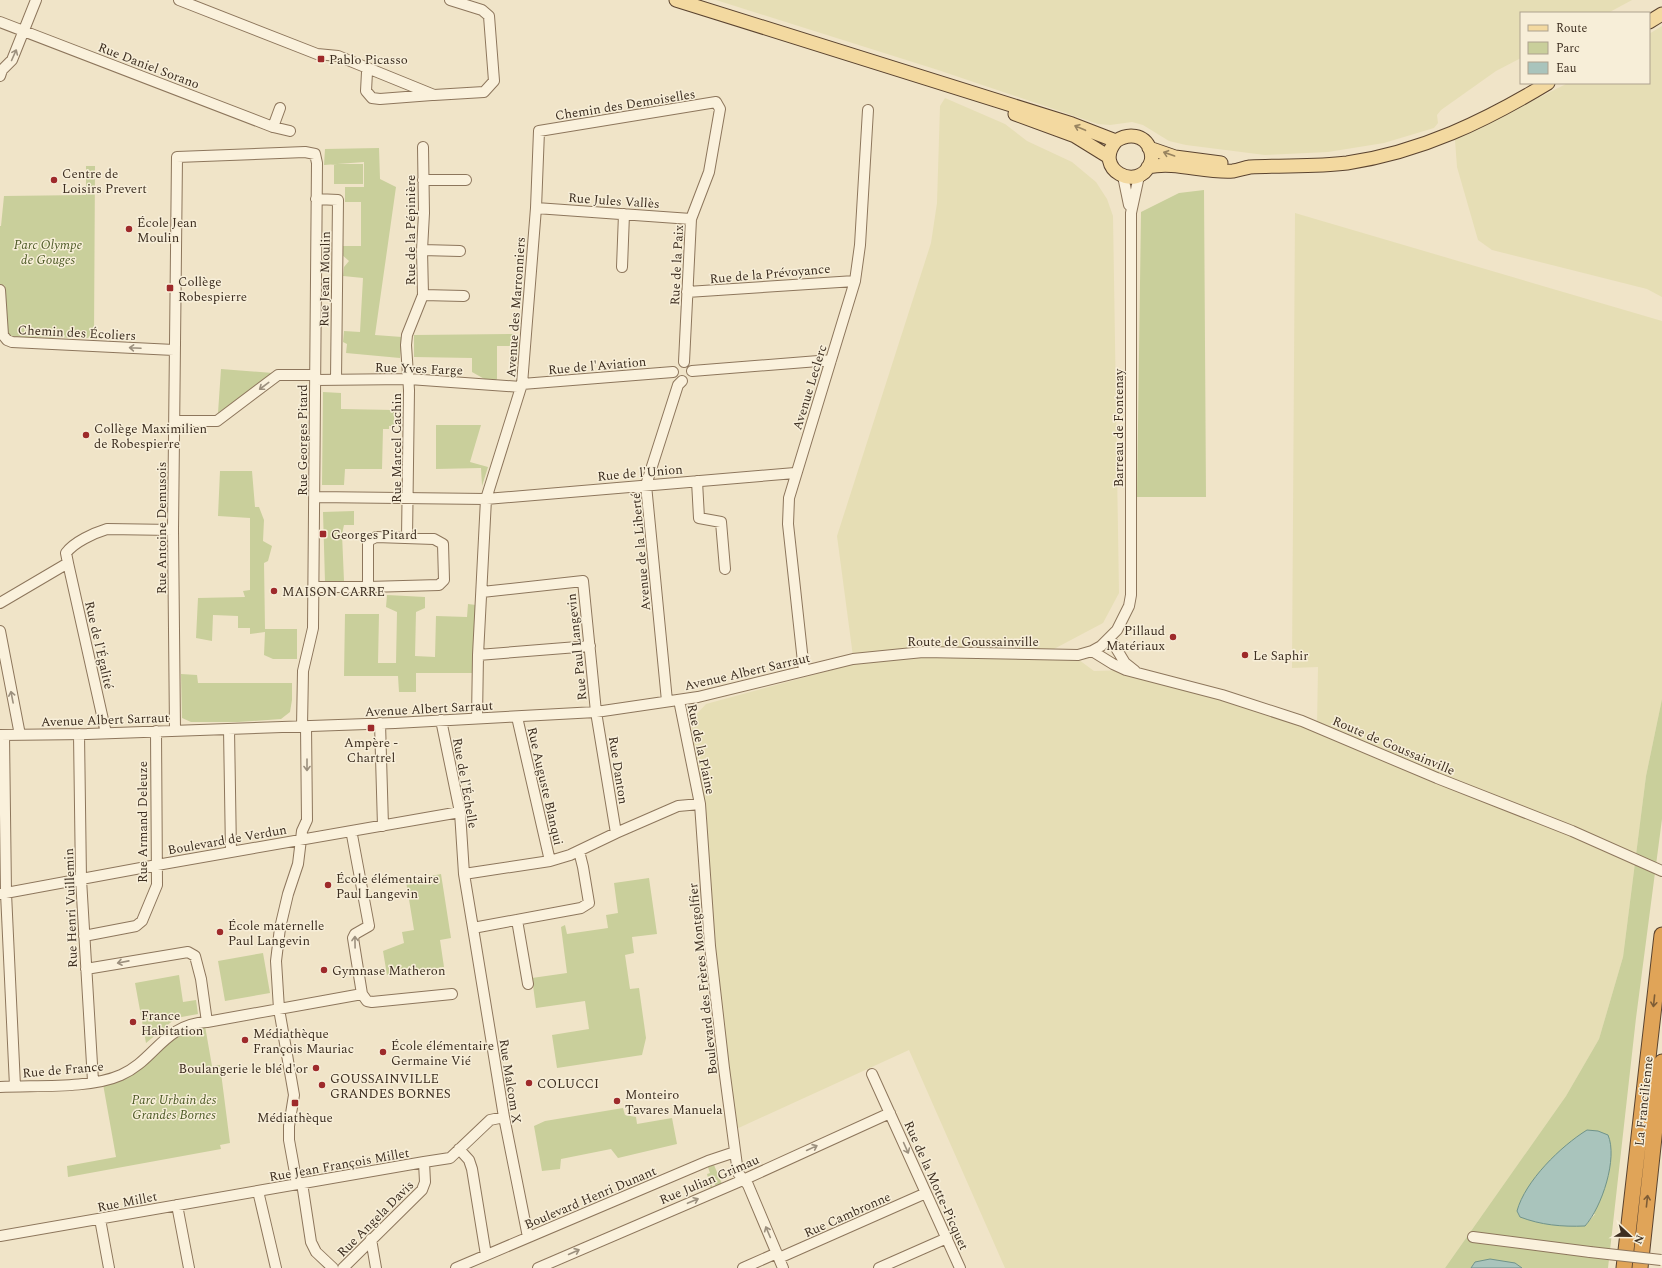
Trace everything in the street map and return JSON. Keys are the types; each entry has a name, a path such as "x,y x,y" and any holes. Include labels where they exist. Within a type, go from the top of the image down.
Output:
{"highway":[{"name":"La Francilienne","path":"1624,1268 1662,935"},
{"name":"La Francilienne","path":"1640,1268 1662,1062"},
{"path":"1619,1268 1626,1248"}],"main road":[{"path":"676,0 1072,124 1116,141"},
{"path":"1650,21 1662,14"},
{"path":"941,84 1036,123 1075,136 1109,157"},
{"path":"1149,148 1175,157 1249,167 1328,165 1371,158 1404,150 1464,129 1506,108 1546,84"},
{"path":"1144,172 1151,158 1149,148 1142,139 1126,136 1116,141 1111,148 1109,157 1113,169 1123,176 1131,178 1144,172 1167,166 1202,171 1234,171 1249,167"}],"street":[{"path":"0,76 2,70 12,60 36,0"},
{"path":"179,0 317,54 338,56 434,95"},
{"path":"370,69 367,72 366,91 372,98 380,99 484,92 494,81 489,16 482,10 450,0"},
{"name":"Rue Daniel Sorano","path":"0,22 273,127 290,131"},
{"name":"Chemin des Demoiselles","path":"539,132 716,102"},
{"name":"Rue de la Paix","path":"684,362 691,219 709,172 720,109 716,102"},
{"path":"273,127 280,108"},
{"name":"Avenue Leclerc","path":"804,671 788,524 788,498 855,281 860,245 868,110"},
{"name":"Avenue des Marronniers","path":"477,718 478,655 486,498 522,386 536,208 539,132"},
{"name":"Rue de la Pépinière","path":"407,335 423,295 422,250 424,214 422,147"},
{"name":"Rue Georges Pitard","path":"177,157 306,152 314,154 317,163 314,377 315,497 312,634 303,671 307,820 302,831 298,864 288,894 280,928 276,961 279,1009 294,1095 289,1126 289,1140 311,1242 316,1252 333,1268"},
{"name":"Rue Antoine Demusois","path":"175,730 173,530 177,157"},
{"name":"Barreau de Fontenay","path":"1131,213 1144,172"},
{"name":"Barreau de Fontenay","path":"1110,638 1124,620 1129,606 1132,581 1131,213 1123,176"},
{"path":"423,180 466,180"},
{"name":"Rue Jean Moulin","path":"316,199 338,200 336,380"},
{"name":"Rue Jules Vallès","path":"536,208 691,219"},
{"path":"622,267 624,214"},
{"path":"422,250 460,252"},
{"name":"Rue de la Prévoyance","path":"687,292 855,281"},
{"name":"Chemin des Écoliers","path":"0,290 3,335 6,340 12,342 174,350"},
{"path":"423,295 464,296"},
{"name":"Rue Marcel Cachin","path":"407,335 406,345 409,379 407,538"},
{"path":"692,371 831,360"},
{"path":"684,362 691,366 692,371 688,379 682,381 674,377 673,372 677,363 684,362"},
{"name":"Rue de l'Aviation","path":"522,386 673,372"},
{"name":"Rue Yves Farge","path":"175,421 217,421 278,375 336,380 409,379 522,386"},
{"name":"Avenue de la Liberté","path":"667,701 646,485 678,385 682,381"},
{"name":"Rue de l'Union","path":"315,497 486,498 795,473"},
{"path":"697,481 699,518 721,522 725,570"},
{"path":"0,603 68,563 66,553 70,548 100,531 107,529 173,530"},
{"path":"313,587 368,587 439,585 444,580 443,544 434,539 376,537 368,541 368,587"},
{"name":"Rue de l'Égalité","path":"68,563 106,733"},
{"name":"Rue Paul Langevin","path":"482,592 583,581 596,712"},
{"path":"0,631 20,735"},
{"name":"Route de Goussainville","path":"853,659 923,652 998,652 1068,656 1092,651 1110,638 1125,663 1137,672"},
{"path":"478,655 590,646"},
{"name":"Route de Goussainville","path":"1092,651 1119,668 1222,696 1317,727 1662,871"},
{"name":"Avenue Albert Sarraut","path":"2,735 229,729 517,717 596,712 698,697 853,659"},
{"name":"Rue de la Plaine","path":"679,700 700,804"},
{"name":"Rue Danton","path":"596,712 616,833"},
{"name":"Rue Auguste Blanqui","path":"517,717 550,861"},
{"name":"Rue de l'Échelle","path":"441,720 460,812 464,874 473,928"},
{"path":"380,723 382,826"},
{"path":"229,729 231,852"},
{"name":"Rue Armand Deleuze","path":"84,936 136,926 142,921 157,885 156,731"},
{"name":"Rue Henri Vuillemin","path":"78,734 81,879 93,1081"},
{"path":"2,735 3,894 15,1086"},
{"path":"464,874 550,861 579,851 678,806 700,804"},
{"name":"Boulevard des Frères Montgolfier","path":"700,804 710,946 738,1173 748,1185 783,1268"},
{"name":"Boulevard de Verdun","path":"3,894 301,839 460,812"},
{"path":"353,830 352,835 369,926 355,934 353,938 362,994 367,1001 372,1002 452,994"},
{"path":"473,928 581,908 589,903 579,851"},
{"path":"517,920 528,984"},
{"name":"Rue Malcom X","path":"473,928 504,1116 528,1237"},
{"path":"86,969 188,952 195,956 201,979 207,1022"},
{"name":"Rue de France","path":"0,1087 106,1081 122,1075 132,1069 169,1035 194,1022 207,1022 362,994"},
{"name":"Rue de la Motte-Picquet","path":"872,1074 960,1268"},
{"name":"Rue Julian Grimau","path":"541,1268 743,1180 890,1112"},
{"path":"424,1162 450,1158 490,1120 504,1116"},
{"path":"459,1149 469,1160 472,1169 486,1255"},
{"name":"Boulevard Henri Dunant","path":"456,1268 708,1161 735,1152"},
{"name":"Rue Jean François Millet","path":"258,1191 424,1162"},
{"name":"Rue Angela Davis","path":"343,1268 422,1190 425,1182 424,1162"},
{"path":"258,1191 276,1268"},
{"name":"Rue Millet","path":"0,1236 258,1191"},
{"name":"Rue Cambronne","path":"743,1268 778,1256 926,1193"},
{"path":"177,1205 190,1268"},
{"path":"100,1219 109,1268"},
{"path":"1473,1237 1662,1261"},
{"path":"879,1268 947,1238"},
{"path":"371,1239 376,1268"}],"shaded area":[{"path":"716,0 1632,0 1610,12 1520,12 1520,59 1496,71 1441,110 1437,115 1438,123 1434,128 1384,143 1328,152 1265,155 1186,145 1169,141 1143,125 1132,122 1110,125 1098,124 938,70"},
{"path":"1662,26 1662,297 1647,289 1492,250 1478,240 1457,167 1455,140 1566,84 1650,84 1650,33"},
{"path":"945,98 1005,124 1027,141 1072,162 1096,182 1107,199 1113,216 1119,593 1103,623 1052,650 1075,657 1094,671 1126,670 1317,727 1318,667 1292,668 1295,213 1662,321 1662,699 1646,776 1623,957 1599,1039 1566,1096 1445,1268 1005,1268 909,1050 732,1131 690,748 693,718 706,704 854,664 837,536 931,243 937,203 940,106"}],"green space":[{"path":"379,148 380,179 396,187 375,335 402,337 400,358 346,353 347,344 343,342 344,331 360,332 363,278 343,276 344,267 349,261 341,254 341,246 361,246 361,202 345,202 345,187 364,187 364,162 324,165 325,149"},
{"path":"334,164 363,164 363,184 334,184"},
{"name":"Parc Olympe de Gouges","path":"86,166 95,166 94,338 5,337 5,286 0,284 0,226 4,196 86,195"},
{"path":"1204,190 1206,497 1137,497 1141,212 1179,193"},
{"path":"518,334 519,351 513,351 512,346 497,346 497,379 494,381 488,381 472,372 472,358 414,357 414,335"},
{"path":"221,369 273,373 218,413"},
{"path":"323,392 341,393 341,409 394,410 394,426 389,426 389,429 383,429 382,469 345,469 344,485 322,485"},
{"path":"436,425 481,425 470,462 488,467 482,486 481,468 436,469"},
{"path":"220,471 252,471 255,507 259,507 264,520 263,541 272,546 268,561 264,563 265,629 297,629 297,659 273,659 264,655 265,632 250,634 250,628 238,628 238,616 213,615 212,641 196,638 198,598 245,597 243,591 250,590 250,518 218,516"},
{"path":"354,511 354,525 344,525 342,534 344,581 325,582 323,512"},
{"path":"387,595 425,597 425,608 416,612 415,656 435,657 436,616 467,617 468,604 476,605 475,673 416,673 416,692 399,692 398,676 344,676 345,614 379,614 378,663 396,663 397,612 386,607"},
{"path":"181,674 197,675 198,683 292,683 290,712 281,719 238,722 191,722 182,718"},
{"path":"1662,699 1662,819 1636,1018 1608,1268 1522,1268 1515,1263 1475,1262 1471,1268 1445,1268 1566,1096 1599,1039 1623,957 1646,776","holes":["1517,1211 1595,1214 1585,1226 1520,1217"]},
{"path":"441,874 451,938 440,940 444,967 387,975 383,951 404,943 402,932 414,930 406,881"},
{"path":"649,878 657,934 632,937 634,953 625,955 630,989 639,988 646,1038 642,1055 557,1068 552,1035 589,1029 585,1001 536,1008 532,978 567,973 561,927 565,925 567,934 608,928 606,915 618,913 614,883"},
{"path":"263,953 270,993 225,1001 218,961"},
{"path":"179,975 183,1002 196,1000 198,1014 176,1018 146,1043 135,983"},
{"name":"Parc Urbain des Grandes Bornes","path":"205,1026 212,1066 220,1065 230,1143 220,1145 221,1149 68,1177 67,1166 116,1157 103,1084 126,1078 137,1072 179,1034"},
{"path":"623,1108 625,1115 636,1117 637,1124 672,1118 677,1144 618,1158 611,1149 561,1159 560,1169 542,1171 534,1126 545,1121"},
{"path":"714,1165 722,1184 716,1187 714,1182 711,1183 713,1188 711,1189 707,1174 710,1173 708,1167"}],"water":[{"path":"1587,1130 1598,1131 1608,1135 1611,1145 1611,1156 1607,1182 1597,1207 1585,1226 1552,1225 1520,1217 1517,1211 1521,1200 1536,1176 1566,1145"},
{"path":"1490,1259 1515,1263 1522,1268 1471,1268 1475,1262"}],"place":[{"name":"Pablo Picasso","path":"321,59"},
{"name":"Centre de Loisirs Prevert","path":"54,180"},
{"name":"École Jean Moulin","path":"129,229"},
{"name":"Collège Robespierre","path":"170,288"},
{"name":"Collège Maximilien de Robespierre","path":"86,435"},
{"name":"Georges Pitard","path":"323,534"},
{"name":"MAISON CARRE","path":"274,591"},
{"name":"Pillaud Matériaux","path":"1173,637"},
{"name":"Le Saphir","path":"1245,655"},
{"name":"Ampère - Chartrel","path":"371,728"},
{"name":"École élémentaire Paul Langevin","path":"328,885"},
{"name":"École maternelle Paul Langevin","path":"220,932"},
{"name":"Gymnase Matheron","path":"324,970"},
{"name":"France Habitation","path":"133,1022"},
{"name":"Médiathèque François Mauriac","path":"245,1040"},
{"name":"École élémentaire Germaine Vié","path":"383,1052"},
{"name":"Boulangerie le blé d'or","path":"316,1068"},
{"name":"COLUCCI","path":"529,1083"},
{"name":"GOUSSAINVILLE GRANDES BORNES","path":"322,1085"},
{"name":"Monteiro Tavares Manuela","path":"617,1101"},
{"name":"Médiathèque","path":"295,1103"}]}
